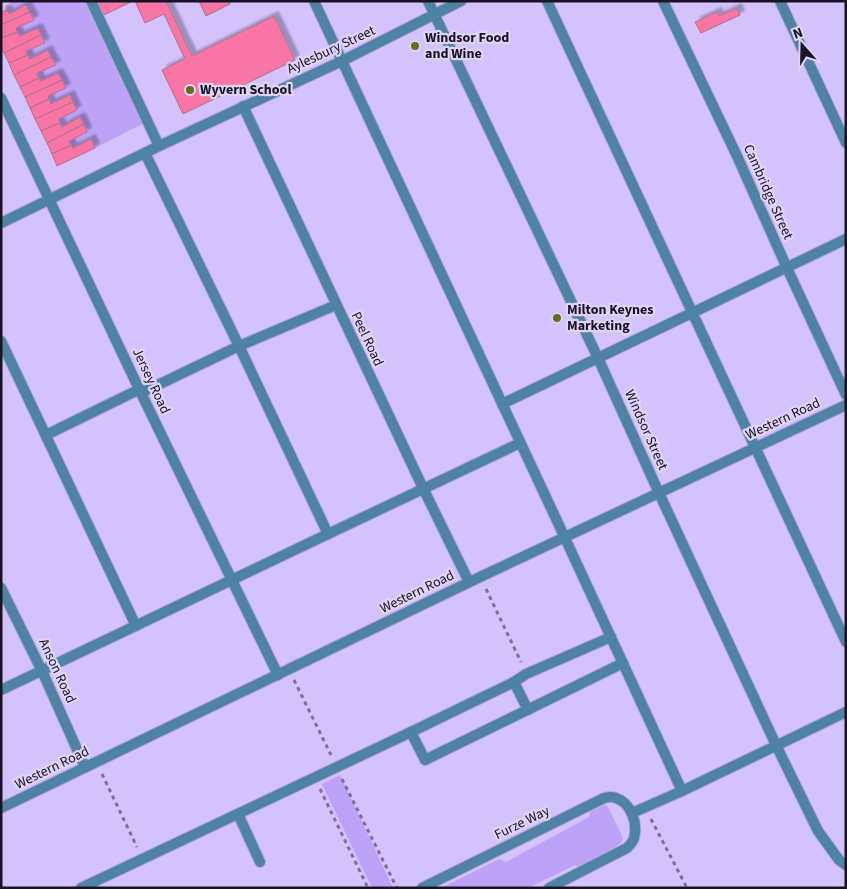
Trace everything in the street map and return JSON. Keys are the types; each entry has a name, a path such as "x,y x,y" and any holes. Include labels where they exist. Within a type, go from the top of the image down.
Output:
{"street":[{"path":"91,1 159,146"},
{"path":"314,1 682,791"},
{"name":"Windsor Street","path":"428,1 598,358 776,746 818,832 839,860 846,865"},
{"name":"Aylesbury Street","path":"1,224 159,146 342,61 461,1"},
{"path":"547,1 846,642"},
{"name":"Cambridge Street","path":"663,1 737,156 846,395"},
{"path":"780,1 846,143"},
{"name":"Jersey Road","path":"1,98 278,675"},
{"name":"Peel Road","path":"243,106 423,488 470,582"},
{"path":"145,153 328,534"},
{"path":"502,404 846,239"},
{"path":"46,435 239,346 336,305"},
{"path":"1,341 136,626"},
{"name":"Western Road","path":"1,808 480,577 846,405"},
{"path":"1,690 520,443"},
{"name":"Anson Road","path":"1,588 86,767"},
{"path":"81,888 411,732 514,682 526,674 611,637"},
{"path":"411,732 425,760 623,663"},
{"path":"514,682 528,710"},
{"path":"549,888 628,848 634,840 636,828 632,812 682,791 846,712"},
{"name":"Furze Way","path":"425,887 604,798 614,797 625,803 632,812"},
{"path":"238,814 260,862"}],"path":[{"path":"480,577 526,674"},
{"path":"289,670 397,888"},
{"path":"97,762 143,859"},
{"path":"315,778 368,888"},
{"path":"645,808 687,888"}],"shaded area":[{"path":"14,1 91,1 148,121 95,148 91,139 73,148 69,141 87,132 80,117 62,127 59,119 73,102 69,95 51,104 48,96 66,88 58,73 41,81 37,73 55,64 48,50 30,59 26,51 45,43 38,28 20,36 16,28 34,20 26,5 9,14 5,6"},
{"path":"340,775 393,888 372,888 322,784"},
{"path":"605,805 608,807 623,838 621,843 583,868 575,865 528,888 441,888 499,859 506,862 589,817 591,811"}],"building":[{"path":"97,1 133,1 104,15"},
{"path":"135,1 166,1 192,56 274,16 295,60 183,114 162,70 185,59 164,14 145,23"},
{"path":"199,1 229,1 230,4 206,16"},
{"path":"26,5 30,12 1,25 1,12 7,10 9,14"},
{"path":"737,8 740,15 701,33 695,22 717,12 719,16"},
{"path":"30,12 34,20 16,28 17,32 1,38 1,25"},
{"path":"38,28 41,35 4,53 1,47 1,38 17,32 20,36"},
{"path":"41,35 45,43 26,51 28,55 9,63 4,53"},
{"path":"48,50 51,57 14,75 9,63 28,55 30,59"},
{"path":"51,57 56,65 37,73 39,78 20,87 14,75"},
{"path":"58,73 62,80 25,97 20,87 39,78 41,81"},
{"path":"62,80 66,88 48,96 49,99 30,108 25,97"},
{"path":"70,95 73,102 35,119 30,108 49,99 51,104"},
{"path":"73,102 77,110 59,119 60,123 41,131 35,119"},
{"path":"80,117 84,124 47,143 41,131 60,123 62,127"},
{"path":"84,124 87,132 69,141 71,145 52,154 47,143"},
{"path":"91,139 95,148 57,166 52,154 71,145 73,148"}],"place":[{"name":"Windsor Food and Wine","path":"415,46"},
{"name":"Wyvern School","path":"190,90"},
{"name":"Milton Keynes Marketing","path":"557,318"}]}
